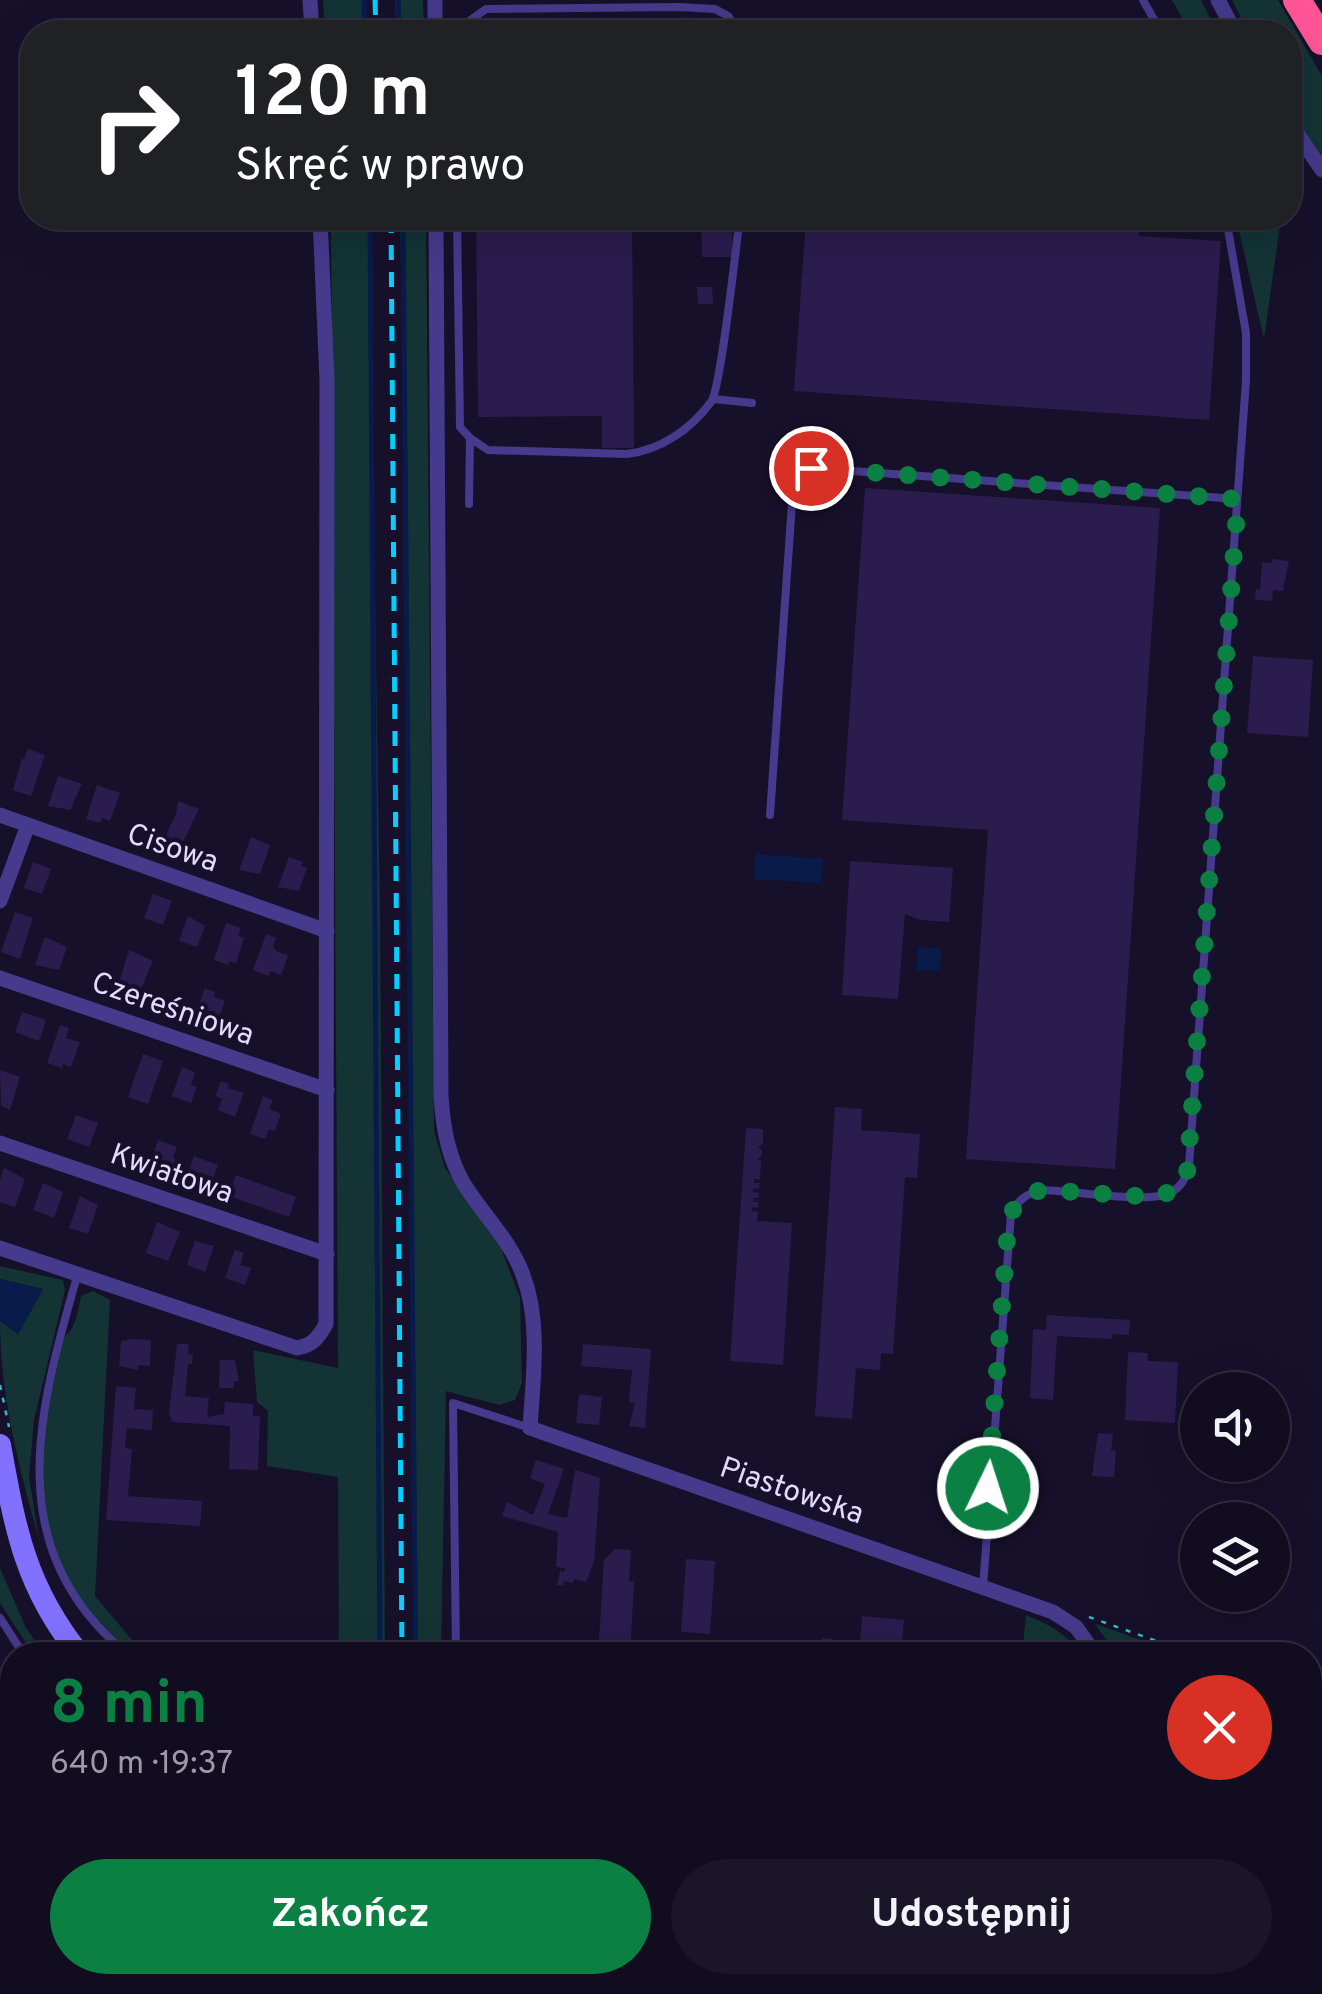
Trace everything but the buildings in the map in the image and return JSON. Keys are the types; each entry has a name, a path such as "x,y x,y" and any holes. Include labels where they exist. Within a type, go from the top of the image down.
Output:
{"highway":[{"path":"1297,0 1322,42"}],"street":[{"path":"1302,141 1322,170"},
{"path":"0,1248 297,1348 317,1340 326,1324 327,380 321,230"},
{"path":"436,230 441,1096 446,1141 454,1162 464,1184 511,1249 530,1299 534,1325 530,1428"},
{"name":"Cisowa","path":"0,814 327,931"},
{"path":"0,901 28,825"},
{"name":"Czereśniowa","path":"0,978 327,1090"},
{"name":"Kwiatowa","path":"0,1143 327,1254"},
{"name":"Piastowska","path":"530,1428 1053,1612 1076,1627 1087,1642"},
{"path":"0,1445 28,1570 41,1601 71,1642"}],"lane":[{"path":"471,20 499,4 680,4 715,8 731,20"},
{"path":"457,230 460,427 488,450 628,454 648,452 674,438 714,399 739,230"},
{"path":"982,1587 1011,1214 1028,1193 1042,1190 1146,1197 1167,1194 1182,1183 1189,1165 1247,355 1228,230"},
{"path":"714,399 752,403"},
{"path":"469,504 470,438"},
{"path":"770,815 793,489 800,476 811,468 1238,499"},
{"path":"78,1273 42,1406 35,1458 36,1506 47,1552 64,1589 89,1622 113,1642"},
{"name":"Piastowska","path":"456,1642 452,1403 530,1428"},
{"path":"0,1618 16,1642"}],"path":[{"path":"1076,1627 1084,1618 1090,1618 1159,1642"}],"green space":[{"path":"323,0 362,0 363,20 324,20"},
{"path":"395,0 423,0 424,20 396,20"},
{"path":"1172,0 1201,0 1211,20 1183,20"},
{"path":"1232,0 1278,0 1290,20 1242,20"},
{"path":"1302,41 1322,76 1322,158 1302,128"},
{"path":"331,230 369,230 380,914 385,1642 339,1642 338,1477 267,1466 268,1411 257,1402 253,1350 338,1368"},
{"path":"400,230 426,230 434,1131 445,1168 500,1246 520,1298 522,1383 515,1400 499,1405 446,1391 441,1642 415,1642"},
{"path":"1239,230 1279,230 1264,339"},
{"path":"0,1266 63,1280 65,1290 34,1420 29,1477 39,1539 7,1404 0,1321 18,1334 43,1289 0,1279"},
{"path":"93,1291 110,1300 95,1596 135,1642 118,1642 74,1592 59,1564 43,1502 48,1407 62,1343 74,1323 81,1296"},
{"path":"0,1568 36,1642 26,1642 0,1603"},
{"path":"1026,1615 1057,1630 1071,1642 1047,1641 1023,1642"},
{"path":"1095,1624 1147,1642 1108,1642"}],"water":[{"path":"756,854 823,859 821,883 754,879"},
{"path":"918,947 941,949 939,971 916,970"},
{"path":"0,1279 43,1289 18,1334 0,1321"}],"waterway":[{"path":"364,0 365,20"},
{"path":"398,0 399,20"},
{"path":"370,230 380,1642"},
{"path":"403,230 415,1642"}],"railway":[{"path":"375,0 376,20"},
{"path":"391,230 402,1642"}],"route":[{"path":"811,468 1238,499 1187,1174 1175,1190 1156,1197 1042,1190 1028,1193 1017,1202 1008,1226 988,1488"}]}
